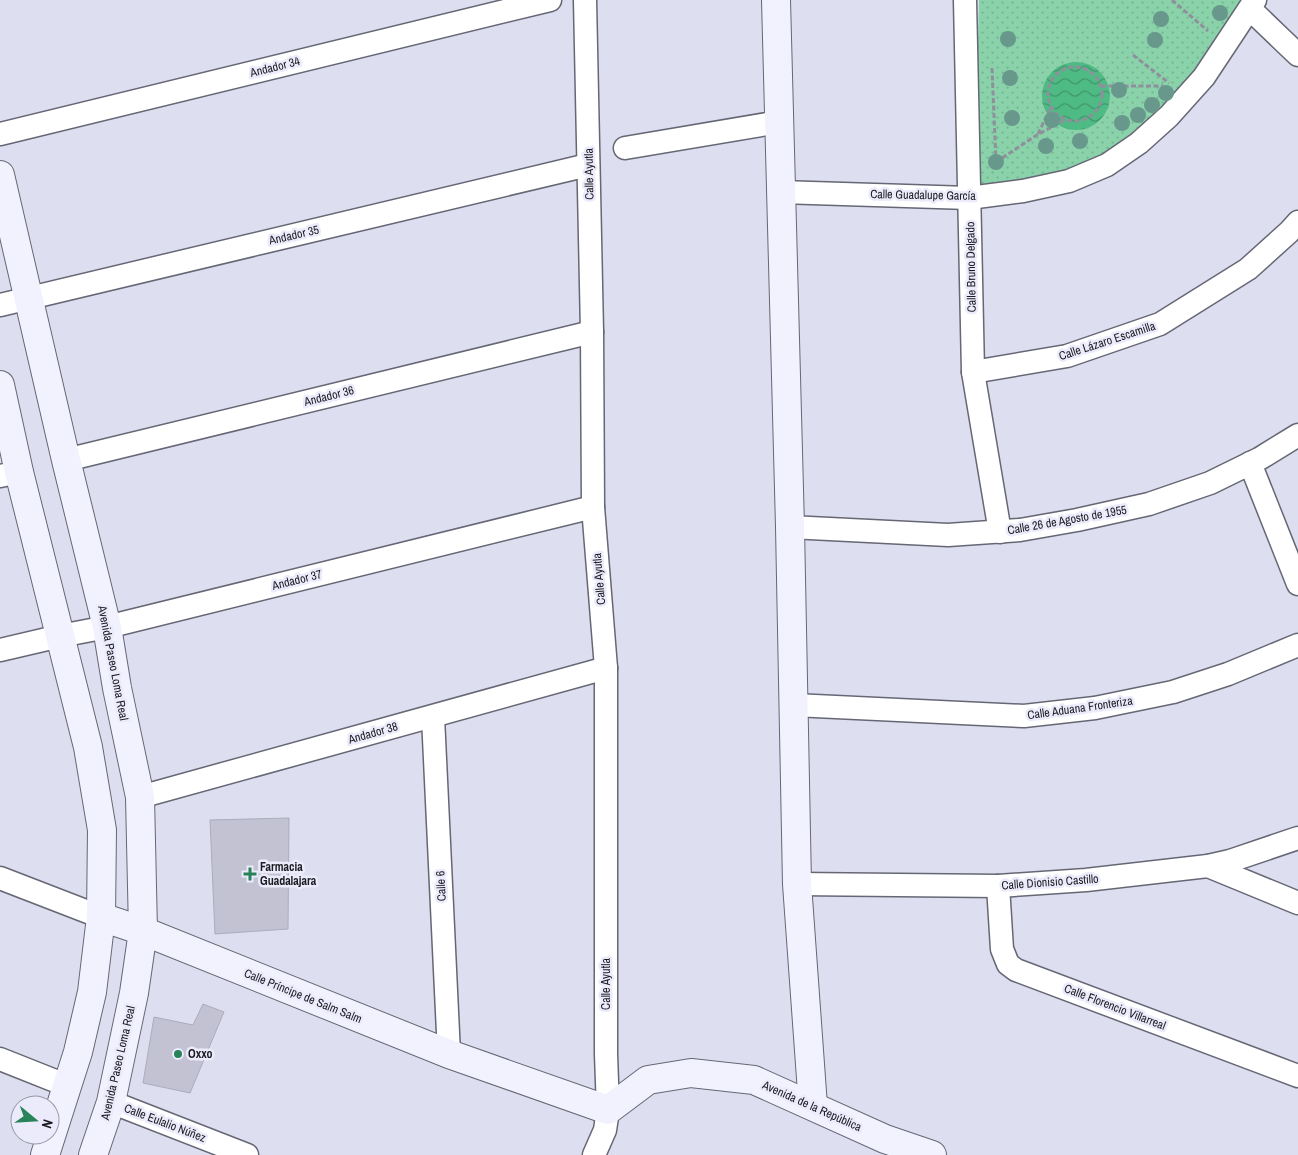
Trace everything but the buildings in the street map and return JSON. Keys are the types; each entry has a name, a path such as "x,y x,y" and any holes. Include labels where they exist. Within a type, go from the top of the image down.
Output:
{"street":[{"name":"Andador 34","path":"0,134 550,0"},
{"name":"Calle Ayutla","path":"585,0 592,332 593,506 606,668 606,1054 608,1110 605,1130 594,1155"},
{"path":"776,0 798,884 813,1106"},
{"name":"Calle Bruno Delgado","path":"965,0 973,372 1000,532"},
{"path":"1253,4 1298,55"},
{"name":"Calle Guadalupe García","path":"780,192 969,198 1024,191 1068,180 1107,165 1140,143 1169,116 1204,77 1253,4"},
{"path":"625,148 779,122"},
{"name":"Andador 35","path":"0,305 588,165"},
{"name":"Avenida Paseo Loma Real","path":"0,176 66,460 108,627 117,688 140,797 143,931 134,993 111,1102 93,1155"},
{"name":"Calle Lázaro Escamilla","path":"973,372 1067,356 1160,324 1248,268 1298,222"},
{"name":"Andador 36","path":"66,460 592,332"},
{"path":"0,385 9,474 60,636 88,747 102,830 100,917 92,992 68,1086 45,1155"},
{"name":"Calle 26 de Agosto de 1955","path":"790,527 948,535 1000,532 1077,520 1149,504 1210,483 1250,464 1298,435"},
{"path":"1250,464 1298,584"},
{"name":"Andador 37","path":"0,650 108,627 593,506"},
{"name":"Calle Aduana Fronteriza","path":"794,705 1024,716 1086,709 1173,692 1228,674 1298,645"},
{"name":"Andador 38","path":"140,797 606,668"},
{"name":"Calle 6","path":"433,717 449,1054"},
{"name":"Calle Dionisio Castillo","path":"798,884 998,886 1086,880 1208,866 1230,861 1298,838"},
{"path":"1208,866 1298,903"},
{"name":"Calle Príncipe de Salm Salm","path":"0,878 100,917 143,931 449,1054 608,1110"},
{"name":"Calle Florencio Villarreal","path":"998,886 1002,949 1008,964 1016,970 1298,1076"},
{"path":"0,1059 68,1086"},
{"name":"Avenida de la República","path":"608,1110 648,1080 691,1073 754,1080 884,1139 932,1155"},
{"name":"Calle Eulalio Núñez","path":"111,1102 247,1155"}],"path":[{"path":"1172,0 1208,32"},
{"path":"1101,86 1174,86 1133,55"},
{"path":"1074,66 1084,68 1098,78 1102,94 1101,103 1097,111 1082,121 1073,122 1065,120 1051,108 1048,99 1048,89 1051,80 1057,73 1065,68 1074,66"},
{"path":"992,67 996,162 1037,135 1065,120"},
{"path":"1037,135 1051,108"}],"shaded area":[{"path":"979,0 1248,0 1204,77 1124,153 974,197"}],"water":[{"path":"1076,62 1089,65 1100,72 1107,83 1110,96 1107,109 1100,120 1089,127 1076,130 1063,127 1052,120 1045,109 1042,96 1045,83 1052,72 1063,65"}],"place":[{"name":"Farmacia Guadalajara","path":"250,874"},
{"name":"Oxxo","path":"178,1054"}]}
